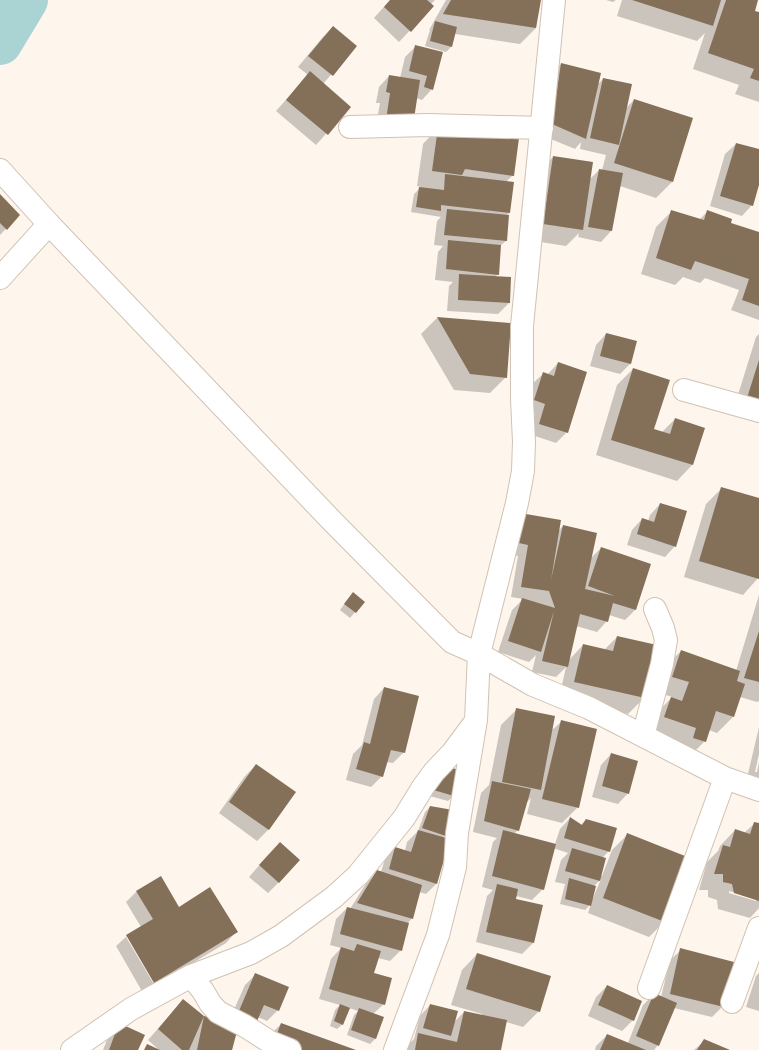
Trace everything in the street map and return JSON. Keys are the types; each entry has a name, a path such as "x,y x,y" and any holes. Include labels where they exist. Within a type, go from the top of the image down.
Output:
{"street":[{"path":"395,1050 438,935 455,867 457,833 476,720 479,654 517,503 523,471 522,326 554,0"},
{"path":"350,127 428,125 542,128"},
{"path":"0,170 43,218 332,521 452,642 479,654 533,685 589,708 725,778 759,790"},
{"path":"0,278 43,218"},
{"path":"684,390 759,411"},
{"path":"644,736 662,664 666,640 655,609"},
{"path":"72,1050 131,1009 191,976 251,953 281,936 334,897 358,875 404,818 430,777 453,752 476,720"},
{"path":"649,988 725,778"},
{"path":"732,1002 759,928"},
{"path":"191,976 218,1012 245,1026 270,1042 290,1050"}],"building":[{"path":"390,0 427,0 434,6 411,32 384,7"},
{"path":"451,0 541,0 536,28 443,14"},
{"path":"632,0 721,0 713,26"},
{"path":"726,0 758,0 755,11 759,12 759,81 750,78 754,69 708,53"},
{"path":"435,21 457,27 452,47 430,41"},
{"path":"333,26 357,46 333,76 308,56"},
{"path":"415,45 443,52 433,90 424,87 427,76 409,71"},
{"path":"561,63 601,73 586,139 552,124"},
{"path":"310,71 351,107 328,135 286,100"},
{"path":"389,75 420,80 413,125 386,120 390,93 386,92"},
{"path":"603,78 632,84 619,145 590,138"},
{"path":"634,99 693,118 673,182 614,163"},
{"path":"438,127 519,138 514,176 465,169 462,175 432,171"},
{"path":"736,143 759,149 759,185 753,206 720,196"},
{"path":"553,156 593,162 583,230 543,224"},
{"path":"599,169 623,173 612,231 588,227"},
{"path":"445,174 514,182 510,213 441,205 441,211 416,207 419,187 444,190"},
{"path":"0,194 20,215 7,230 0,223"},
{"path":"447,209 509,215 507,241 444,235"},
{"path":"671,210 704,220 707,210 732,219 731,223 759,232 759,306 742,300 749,279 695,261 691,270 656,258"},
{"path":"448,240 501,245 499,275 446,269"},
{"path":"459,274 511,277 510,303 458,300"},
{"path":"437,317 511,323 507,378 470,374"},
{"path":"606,333 637,341 631,364 600,356"},
{"path":"759,360 759,402 747,398"},
{"path":"558,362 587,372 568,433 539,424 545,404 534,400 543,372 554,376"},
{"path":"633,368 670,380 654,429 670,434 675,418 705,428 693,465 611,440"},
{"path":"721,487 759,498 759,579 699,561"},
{"path":"660,503 687,511 676,547 637,534 642,518 654,522"},
{"path":"520,513 561,520 551,580 563,525 597,533 585,589 615,596 588,586 601,547 651,564 636,610 613,603 608,622 580,614 568,667 542,661 554,611 541,652 508,641 522,598 555,608 549,591 521,587 528,545 514,542"},
{"path":"353,592 365,602 356,613 344,604"},
{"path":"759,631 759,682 744,678"},
{"path":"617,636 657,645 645,698 574,682 583,644 613,651"},
{"path":"681,650 740,671 737,681 745,684 734,717 716,711 706,742 693,738 696,728 664,717 671,697 682,701 689,682 672,677"},
{"path":"384,687 419,696 405,753 391,750 383,777 356,769 364,742 370,744"},
{"path":"516,708 555,716 541,790 502,782"},
{"path":"561,720 597,729 579,808 542,799"},
{"path":"611,753 638,761 629,794 602,786"},
{"path":"256,764 296,792 269,830 229,802"},
{"path":"444,766 460,770 454,796 430,789"},
{"path":"492,781 531,789 519,831 484,821"},
{"path":"430,806 453,810 446,836 422,828"},
{"path":"570,817 582,825 586,819 617,828 610,852 564,838"},
{"path":"754,822 759,823 759,901 734,893 732,884 723,882 723,874 714,874 723,845 730,847 735,829 750,834"},
{"path":"418,830 450,839 437,884 389,869 395,847 411,852"},
{"path":"503,830 556,844 544,890 492,876"},
{"path":"627,833 690,858 665,922 603,898"},
{"path":"280,842 300,860 279,883 259,865"},
{"path":"572,848 606,858 600,881 565,871"},
{"path":"377,870 422,885 413,919 357,903"},
{"path":"161,876 179,907 210,887 238,932 154,983 126,935 153,919 136,891"},
{"path":"569,878 596,886 591,906 565,899"},
{"path":"497,884 518,889 516,899 543,905 534,943 486,932"},
{"path":"347,907 409,923 402,951 340,934"},
{"path":"357,944 381,951 374,973 392,978 385,1005 329,989 341,947 354,951"},
{"path":"680,948 734,962 724,1007 670,994"},
{"path":"477,953 551,976 540,1012 466,989"},
{"path":"255,973 289,987 279,1011 264,1005 255,1026 236,1018"},
{"path":"607,985 642,1001 634,1021 598,1005"},
{"path":"654,993 677,1003 659,1046 636,1036"},
{"path":"183,999 204,1016 189,1050 182,1050 158,1029"},
{"path":"340,1004 350,1008 343,1025 334,1021"},
{"path":"430,1004 458,1011 451,1036 423,1028"},
{"path":"359,1008 384,1017 376,1039 351,1030"},
{"path":"464,1011 507,1020 501,1050 415,1050 418,1033 457,1042"},
{"path":"204,1016 239,1024 232,1050 197,1050"},
{"path":"119,1023 145,1035 138,1050 109,1050"},
{"path":"281,1023 356,1050 296,1050 274,1042"},
{"path":"607,1034 646,1050 600,1050"},
{"path":"704,1039 730,1050 697,1050"},
{"path":"147,1044 160,1050 144,1050"}],"waterway":[{"path":"0,43 26,0"}]}
